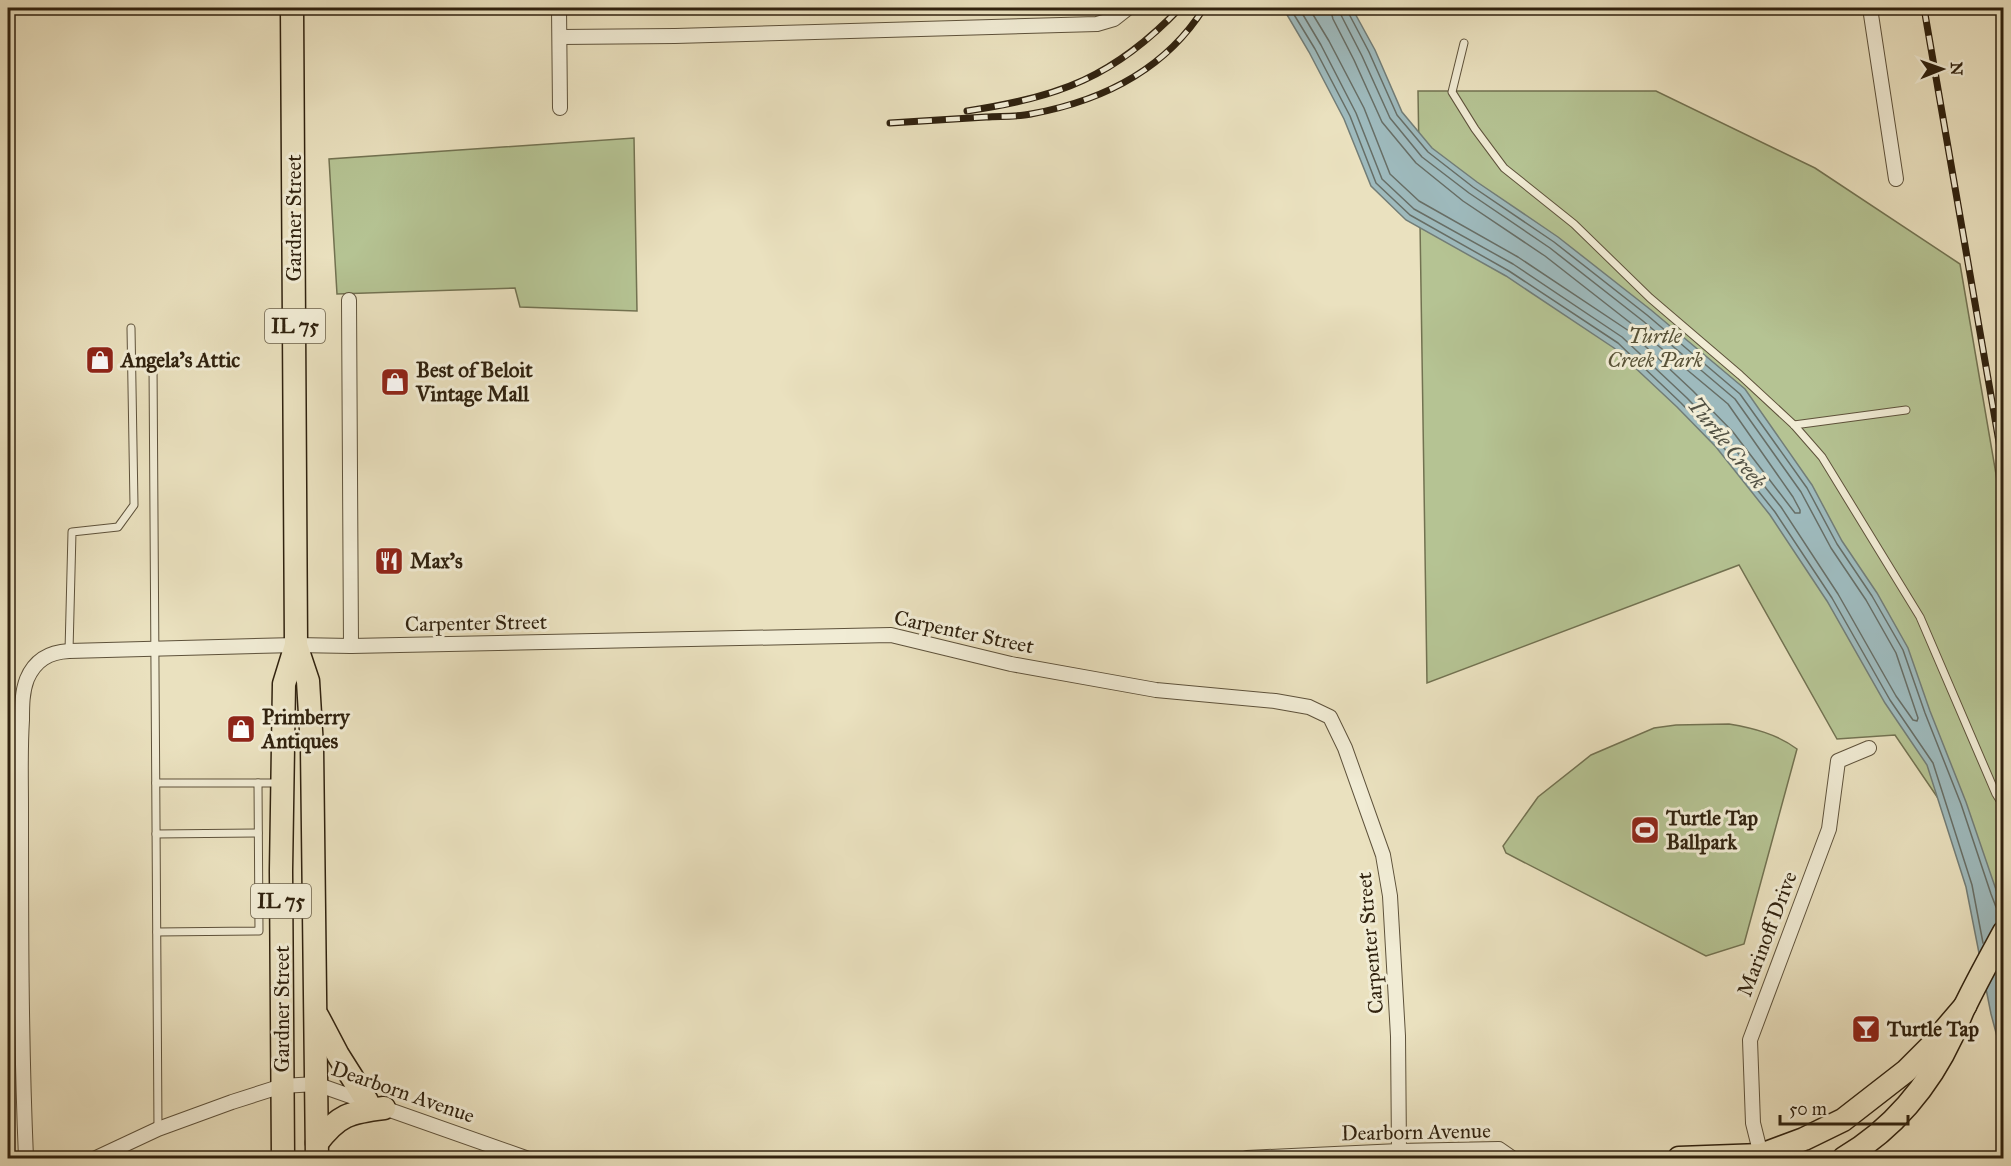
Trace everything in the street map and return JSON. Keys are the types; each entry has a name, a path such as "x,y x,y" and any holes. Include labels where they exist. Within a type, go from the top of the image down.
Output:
{"main road":[{"name":"Gardner Street","path":"283,1158 282,1086 270,885 281,783 284,684 296,645 291,8"},
{"name":"Gardner Street","path":"296,645 308,681 312,747 317,1151"},
{"path":"1844,1158 1880,1134 1905,1109 1931,1075 2004,932"},
{"path":"1678,1158 1761,1155 1804,1139 1843,1120 1906,1071 1965,1006"},
{"path":"316,1014 338,1055 376,1105 339,1119 329,1126 317,1151"}],"street":[{"path":"559,8 560,108"},
{"path":"560,37 1097,24 1114,20 1128,8"},
{"path":"1870,8 1896,179"},
{"path":"349,300 351,646"},
{"name":"Carpenter Street","path":"26,1158 21,1031 23,693 36,664 46,656 69,651 296,645 351,646 891,635 1011,664 1156,690 1275,701 1308,707 1330,717 1345,748 1383,855 1390,896 1398,1036 1399,1151"},
{"name":"Marinoff Drive","path":"1761,1155 1753,1123 1750,1040 1829,830 1838,761 1869,748"},
{"name":"Dearborn Avenue","path":"96,1158 158,1129 232,1102 282,1086 316,1084 526,1158"},
{"name":"Dearborn Avenue","path":"1247,1158 1498,1149 1512,1158"}],"lane":[{"path":"1464,43 1452,92 1475,129 1504,168 1574,224 1650,298 1794,425 1822,457 1920,617 1996,794 2004,807"},
{"path":"69,651 72,532 118,527 134,505 131,327"},
{"path":"153,364 158,1129"},
{"path":"1794,425 1906,410"},
{"path":"156,783 281,783"},
{"path":"157,932 259,931 270,885 258,833 258,783"},
{"path":"156,834 258,833"}],"green space":[{"name":"Turtle Creek Park","path":"1418,91 1656,91 1815,168 1960,264 2003,515 2004,878 1996,892 1961,832 1895,735 1837,739 1739,565 1427,683"},
{"path":"634,138 637,311 520,307 515,288 337,294 329,159"},
{"name":"Turtle Tap Ballpark","path":"1729,724 1765,732 1797,749 1744,944 1706,956 1506,853 1503,846 1538,797 1591,755 1654,728 1676,725"}],"water":[{"name":"Turtle Creek","path":"1283,8 1352,8 1375,50 1402,112 1432,148 1477,182 1558,237 1651,310 1745,389 1812,485 1842,541 1877,593 1908,648 1966,802 2003,910 2003,1059 1991,1014 1966,887 1927,765 1885,703 1827,601 1770,515 1716,447 1614,348 1506,276 1406,220 1371,186 1344,119"}],"railway":[{"path":"967,111 1030,99 1084,80 1132,51 1156,32 1180,8"},
{"path":"890,123 1026,115 1082,101 1107,91 1151,65 1188,30 1204,8"},
{"path":"1924,8 2004,471"}],"place":[{"name":"Angela's Attic","path":"100,360"},
{"name":"Best of Beloit Vintage Mall","path":"395,382"},
{"name":"Max's","path":"389,561"},
{"name":"Primberry Antiques","path":"241,729"},
{"name":"Turtle Tap Ballpark","path":"1645,830"},
{"name":"Turtle Tap","path":"1866,1029"}]}
